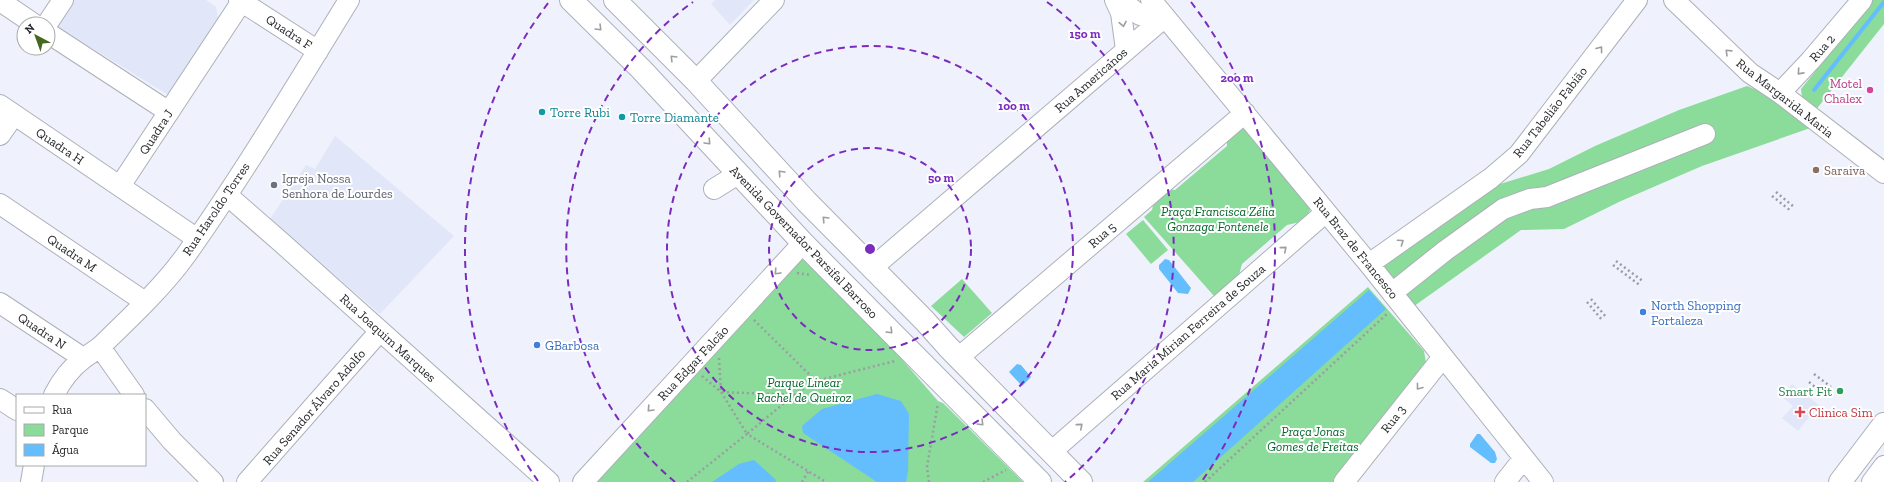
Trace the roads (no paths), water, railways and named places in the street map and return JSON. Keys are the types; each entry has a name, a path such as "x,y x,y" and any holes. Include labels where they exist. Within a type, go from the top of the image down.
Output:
{"main road":[{"name":"Avenida Governador Parsifal Barroso","path":"571,0 641,69 803,243 1040,482"},
{"path":"615,0 696,81 802,196 1081,482"},
{"path":"803,243 811,238 819,237 828,239 836,244 918,327 954,353"},
{"path":"1840,482 1884,424"}],"street":[{"path":"52,16 63,0"},
{"name":"Quadra F","path":"241,0 318,51"},
{"name":"Quadra J","path":"120,186 241,0"},
{"name":"Rua Haroldo Torres","path":"55,394 67,375 83,358 100,347 145,302 186,255 196,238 227,195 349,0"},
{"path":"696,81 774,0"},
{"path":"1115,0 1121,13 1126,50"},
{"path":"1120,0 1140,14 1165,17"},
{"name":"Rua Braz de Francesco","path":"1151,0 1245,112 1396,297 1543,482"},
{"name":"Rua Tabelião Fabião","path":"1369,264 1491,178 1519,154 1637,0"},
{"name":"Rua Margarida Maria","path":"1674,0 1750,73 1780,93 1884,173"},
{"name":"Rua 2","path":"1780,93 1811,60 1862,0"},
{"path":"0,1 22,16"},
{"name":"Rua Americanos","path":"872,268 1165,17"},
{"path":"56,38 169,112"},
{"path":"0,135 7,110"},
{"name":"Quadra H","path":"7,110 120,186"},
{"name":"Rua 5","path":"954,353 1245,112"},
{"path":"1396,297 1446,250 1503,209 1530,199 1546,197 1704,134"},
{"path":"714,189 738,174"},
{"path":"120,186 196,238"},
{"name":"Rua Joaquim Marques","path":"227,195 549,482"},
{"name":"Quadra M","path":"0,204 145,302"},
{"name":"Rua Maria Mirian Ferreira de Souza","path":"1051,452 1326,212"},
{"name":"Rua Edgar Falcão","path":"583,482 803,243"},
{"name":"Quadra N","path":"0,303 83,358"},
{"name":"Rua Senador Álvaro Adolfo","path":"247,482 380,331"},
{"path":"100,347 133,394"},
{"name":"Rua 3","path":"1344,482 1443,357"},
{"path":"0,398 16,409"},
{"path":"146,410 172,441 213,482"},
{"path":"1852,482 1884,440"},
{"path":"1505,482 1524,458"},
{"path":"31,482 34,466"},
{"path":"1872,482 1884,466"}],"water":[{"path":"1165,259 1169,260 1191,288 1188,294 1178,293 1159,269 1159,265"},
{"path":"1369,290 1386,309 1193,482 1148,482"},
{"path":"1017,364 1021,365 1031,377 1022,386 1009,372"},
{"path":"877,394 901,401 909,414 908,471 906,482 877,482 803,433 802,426 822,409"},
{"path":"1477,434 1480,434 1495,452 1497,459 1495,463 1491,463 1470,447 1470,444"},
{"path":"754,460 775,479 776,482 712,482 739,464"}],"waterway":[{"path":"1814,90 1884,2"}],"place":[{"name":"Motel Chalex","path":"1870,90"},
{"name":"Torre Rubi","path":"542,112"},
{"name":"Torre Diamante","path":"622,117"},
{"name":"Saraiva","path":"1816,170"},
{"name":"Igreja Nossa Senhora de Lourdes","path":"274,185"},
{"name":"North Shopping Fortaleza","path":"1643,312"},
{"name":"GBarbosa","path":"537,345"},
{"name":"Smart Fit","path":"1840,391"},
{"name":"Clinica Sim","path":"1800,412"}],"park label":[{"name":"Praça Francisca Zélia Gonzaga Fontenele","path":"1218,218"},
{"name":"Parque Linear Rachel de Queiroz","path":"804,390"},
{"name":"Praça Jonas Gomes de Freitas","path":"1313,438"}]}
